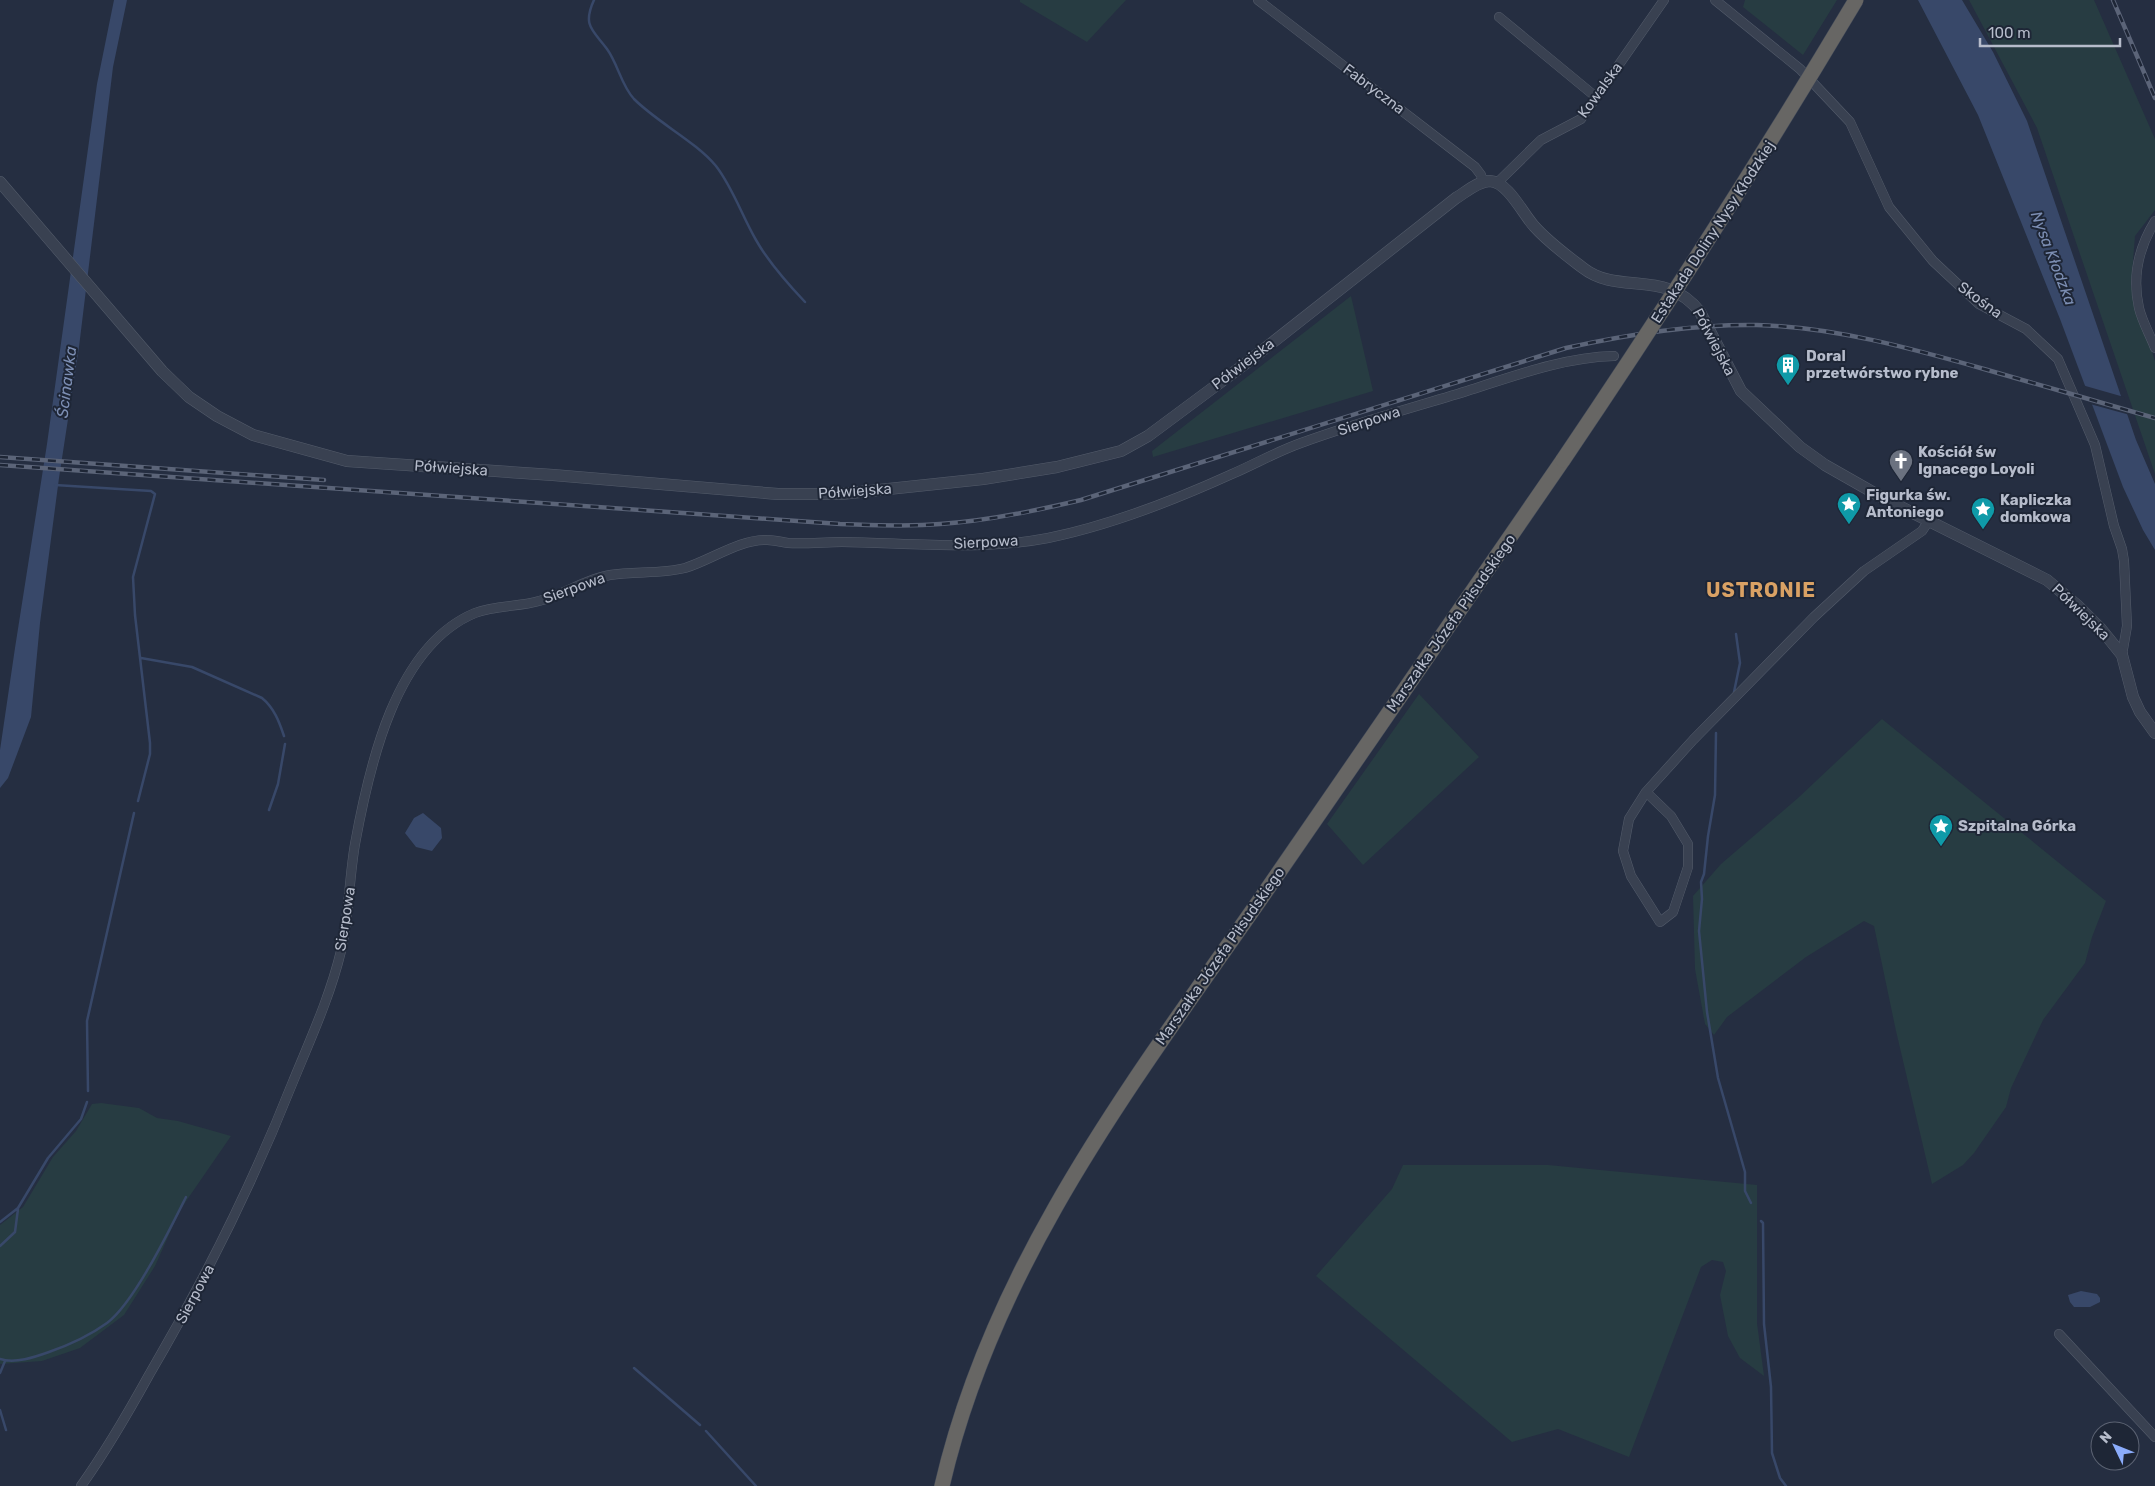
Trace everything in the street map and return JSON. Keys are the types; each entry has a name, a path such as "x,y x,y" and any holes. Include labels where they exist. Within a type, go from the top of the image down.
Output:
{"highway":[{"name":"Estakada Doliny Nysy Kłodzkiej","path":"1563,460 1700,254 1788,115 1856,0"},
{"name":"Marszałka Józefa Piłsudskiego","path":"942,1486 956,1433 993,1334 1033,1247 1062,1192 1162,1040 1563,460"}],"street":[{"name":"Fabryczna","path":"1258,0 1475,166 1482,175 1483,182"},
{"name":"Kowalska","path":"1497,183 1541,140 1581,119 1664,0"},
{"name":"Skośna","path":"1715,0 1800,69 1850,122 1889,207 1933,261 1979,304 2026,329 2058,359 2095,445 2114,526 2122,549 2127,610 2127,626 2122,656"},
{"path":"1499,17 1596,97"},
{"name":"Półwiejska","path":"0,182 162,371 190,397 217,416 253,435 347,461 552,475 778,494 841,494 983,479 1057,467 1121,451 1148,436 1249,361 1456,198 1483,182"},
{"path":"1483,182 1497,183"},
{"name":"Półwiejska","path":"1497,183 1512,197 1533,226 1585,270 1608,279 1644,283 1675,290 1685,296 1700,312 1741,391 1800,447 1825,466 1928,522 2047,580 2095,623 2122,656 2133,697 2140,712 2155,733"},
{"path":"2155,221 2142,245 2137,272 2139,308 2155,348"},
{"name":"Sierpowa","path":"81,1486 101,1457 190,1305 233,1222 270,1140 326,1002 341,950 354,848 374,762 389,712 398,692 431,644 443,632 479,610 533,603 566,593 590,580 610,575 680,569 712,559 737,546 764,539 795,543 843,542 918,546 1001,543 1047,538 1128,515 1227,477 1308,441 1503,379 1593,356 1614,356"},
{"path":"1646,792 1671,816 1688,844 1688,867 1676,904 1673,912 1660,922 1631,876 1623,851 1629,819 1646,792 1704,728 1814,618 1864,571 1922,531 1928,522"},
{"path":"2059,1334 2155,1437"}],"green space":[{"path":"1020,0 1126,0 1087,42 1020,2"},
{"path":"1745,0 1837,0 1803,55 1743,7"},
{"path":"1969,0 2094,0 2155,139 2155,210 2135,236 2131,286 2155,361 2155,474 2037,128"},
{"path":"1351,296 1373,391 1153,457 1152,451"},
{"path":"1419,694 1479,757 1363,865 1327,824"},
{"path":"1882,719 2106,901 2092,937 2085,963 2043,1020 2011,1088 2006,1107 1974,1153 1963,1165 1932,1184 1896,1031 1874,926 1864,921 1806,957 1727,1017 1714,1035 1705,1024 1695,969 1693,896 1721,864 1798,798"},
{"path":"101,1103 139,1108 157,1118 178,1121 231,1136 180,1210 155,1266 124,1315 80,1348 42,1361 0,1364 0,1225 23,1207 53,1157 76,1131 92,1104"},
{"path":"1403,1165 1548,1165 1757,1185 1757,1323 1764,1376 1740,1358 1728,1336 1720,1295 1726,1271 1723,1262 1712,1260 1701,1267 1629,1457 1558,1429 1512,1442 1316,1276 1392,1189"}],"water":[{"name":"Ścinawka","path":"114,0 127,0 113,67 79,347 40,623 31,717 8,778 0,788 0,750 47,444 97,84"},
{"name":"Nysa Kłodzka","path":"1918,0 1962,0 1993,52 2027,121 2136,440 2155,484 2155,550 2143,530 2123,487 2060,319 1978,115"},
{"path":"423,813 441,828 442,838 432,851 416,847 405,833 414,818"},
{"path":"2081,1291 2097,1294 2100,1302 2090,1307 2074,1307 2068,1295"}],"pier":[{"path":"2082,385 2124,397 2130,415 2090,404"}],"waterway":[{"path":"594,0 589,16 591,27 611,55 634,99 698,148 716,166 761,248 805,302"},
{"path":"55,485 151,491 155,494 133,577 135,615 150,743 150,754 138,801"},
{"path":"1734,692 1740,663 1736,634"},
{"path":"141,658 192,667 262,698 276,715 284,736"},
{"path":"1716,733 1715,795 1704,874 1701,882 1702,899 1699,931 1707,1012 1718,1078 1745,1172 1745,1191 1751,1203"},
{"path":"269,810 278,784 285,744"},
{"path":"88,1091 87,1021 134,813"},
{"path":"0,1222 18,1208 48,1158 81,1119 87,1102"},
{"path":"0,1359 12,1361 43,1354 79,1340 107,1323 140,1283 186,1197"},
{"path":"0,1246 15,1232 18,1209"},
{"path":"1761,1221 1763,1223 1764,1324 1771,1387 1772,1453 1780,1478 1786,1486"},
{"path":"0,1373 5,1361"},
{"path":"634,1368 700,1425"},
{"path":"0,1410 6,1430"},
{"path":"706,1431 756,1486"}],"railway":[{"path":"2113,0 2155,98"},
{"path":"0,465 840,524 903,526 958,523 1011,515 1081,500 1566,348 1613,338 1661,331 1733,325 1815,330 1900,346 2155,418"},
{"path":"0,457 324,480"}],"place":[{"name":"Doral przetwórstwo rybne","path":"1788,386"},
{"name":"Kościół św Ignacego Loyoli","path":"1901,482"},
{"name":"Figurka św. Antoniego","path":"1849,525"},
{"name":"Kapliczka domkowa","path":"1983,530"},
{"name":"Szpitalna Górka","path":"1941,847"}],"district":[{"name":"USTRONIE","path":"1761,590"}]}
